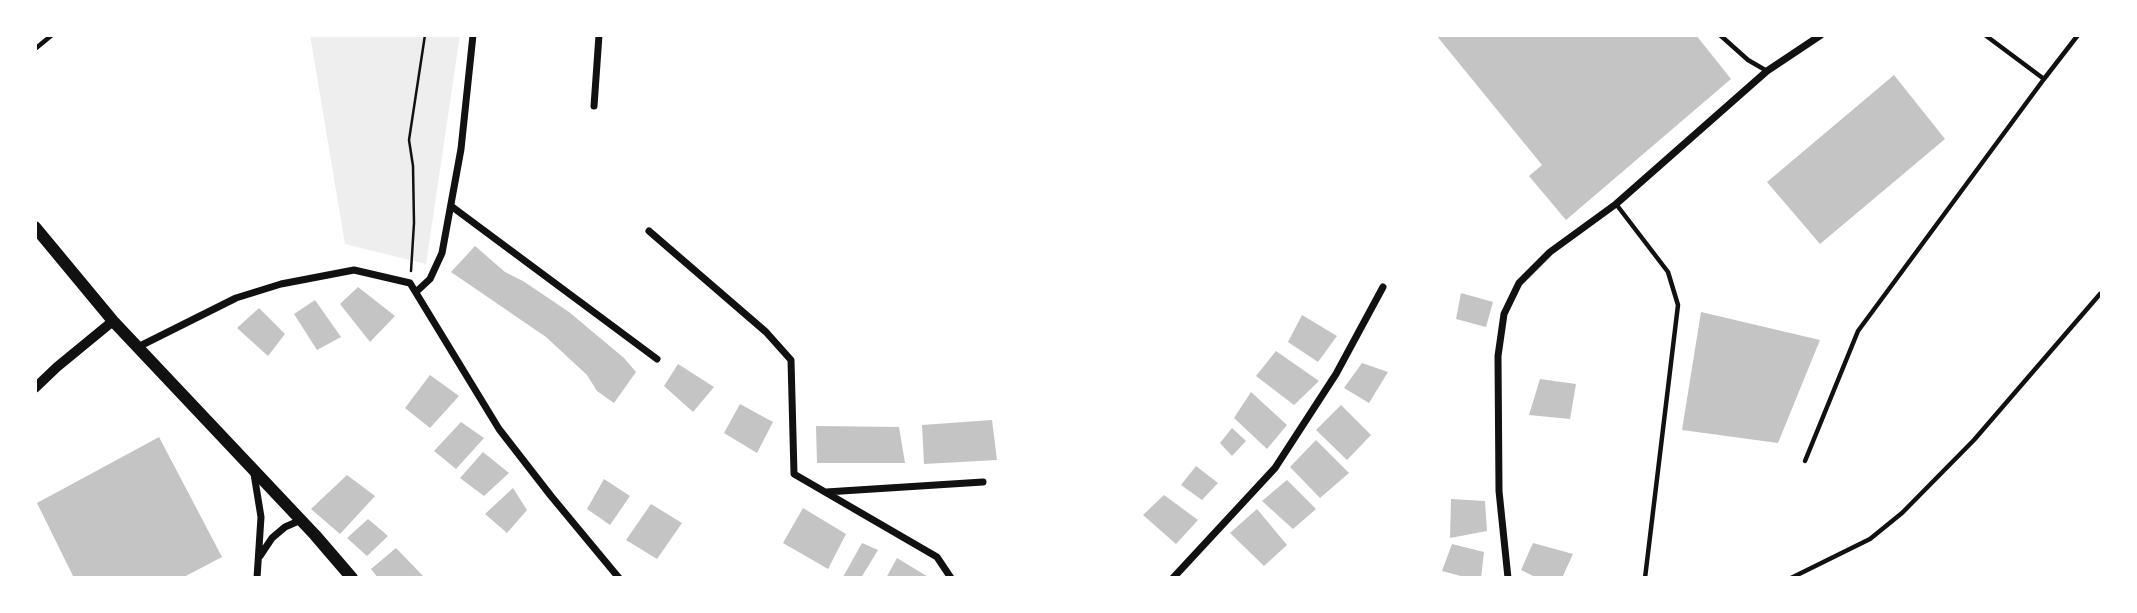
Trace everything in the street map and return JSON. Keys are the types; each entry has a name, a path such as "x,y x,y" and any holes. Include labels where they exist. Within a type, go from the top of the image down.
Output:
{"main road":[{"path":"35,227 113,321 301,520 352,578"}],"street":[{"path":"416,292 430,279 442,253 461,149 473,35"},
{"path":"594,106 599,35"},
{"path":"1508,578 1499,491 1497,409 1504,314 1519,283 1550,252 1616,204 1767,71 1821,35"},
{"path":"451,206 657,359"},
{"path":"649,232 766,332 791,360 794,474 937,557 951,578"},
{"path":"138,347 236,299 281,284 354,270 410,283 499,429 619,578"},
{"path":"1173,578 1275,468 1336,374 1383,288"},
{"path":"35,388 113,321"},
{"path":"254,472 261,517 257,578"},
{"path":"826,492 983,482"},
{"path":"260,557 272,538 285,527 301,520"}],"lane":[{"path":"35,48 52,35"},
{"path":"1720,35 1748,60 1767,71"},
{"path":"1985,35 2044,79"},
{"path":"1805,461 1858,331 2078,35"},
{"path":"1616,204 1668,272 1678,304 1645,578"},
{"path":"1791,578 1870,539 1902,513 1975,440 2100,294"}],"path":[{"path":"410,283 414,223 413,166 409,140 425,35"}],"shaded area":[{"path":"310,35 460,35 426,264 345,244"}],"building":[{"path":"1436,35 1696,35 1731,79 1566,220 1529,176 1542,165"},
{"path":"1894,75 1945,139 1820,244 1767,182"},
{"path":"475,246 505,272 569,312 624,358 636,372 614,403 597,391 587,375 546,337 451,272"},
{"path":"358,287 395,316 370,342 340,304"},
{"path":"1461,293 1493,302 1486,327 1456,319"},
{"path":"315,300 341,337 317,350 294,314"},
{"path":"259,308 285,334 268,356 237,328"},
{"path":"1701,312 1820,340 1778,443 1682,430"},
{"path":"1302,315 1337,336 1318,362 1288,342"},
{"path":"1276,351 1319,381 1294,405 1256,376"},
{"path":"1362,363 1388,372 1369,403 1344,388"},
{"path":"678,364 714,387 693,412 664,386"},
{"path":"430,375 459,396 430,428 405,408"},
{"path":"1540,379 1576,384 1570,419 1529,415"},
{"path":"1251,392 1287,425 1267,449 1234,418"},
{"path":"740,404 773,422 757,453 724,433"},
{"path":"1341,405 1371,435 1347,460 1316,430"},
{"path":"992,420 997,460 924,464 922,425"},
{"path":"461,422 484,438 456,469 434,451"},
{"path":"816,426 899,427 905,463 817,463"},
{"path":"1232,428 1246,441 1232,456 1220,443"},
{"path":"159,437 222,557 182,578 74,578 37,503"},
{"path":"1316,440 1349,473 1320,498 1290,467"},
{"path":"483,452 509,473 484,496 460,478"},
{"path":"1196,466 1218,483 1202,500 1181,485"},
{"path":"347,475 375,496 340,534 311,509"},
{"path":"604,479 630,496 610,525 587,509"},
{"path":"1287,480 1316,509 1293,529 1262,501"},
{"path":"513,488 527,510 507,533 485,514"},
{"path":"1164,495 1198,520 1176,544 1143,515"},
{"path":"1451,499 1485,501 1487,531 1450,538"},
{"path":"651,504 682,523 657,559 626,540"},
{"path":"803,508 846,534 828,569 783,543"},
{"path":"1257,509 1287,545 1264,566 1230,533"},
{"path":"368,519 388,536 367,556 347,538"},
{"path":"862,543 878,550 861,578 843,577"},
{"path":"1533,543 1573,554 1562,578 1537,578 1521,570"},
{"path":"1452,544 1484,552 1481,578 1468,578 1442,571"},
{"path":"396,548 425,578 378,578 371,569"},
{"path":"897,558 930,578 886,578"}]}
